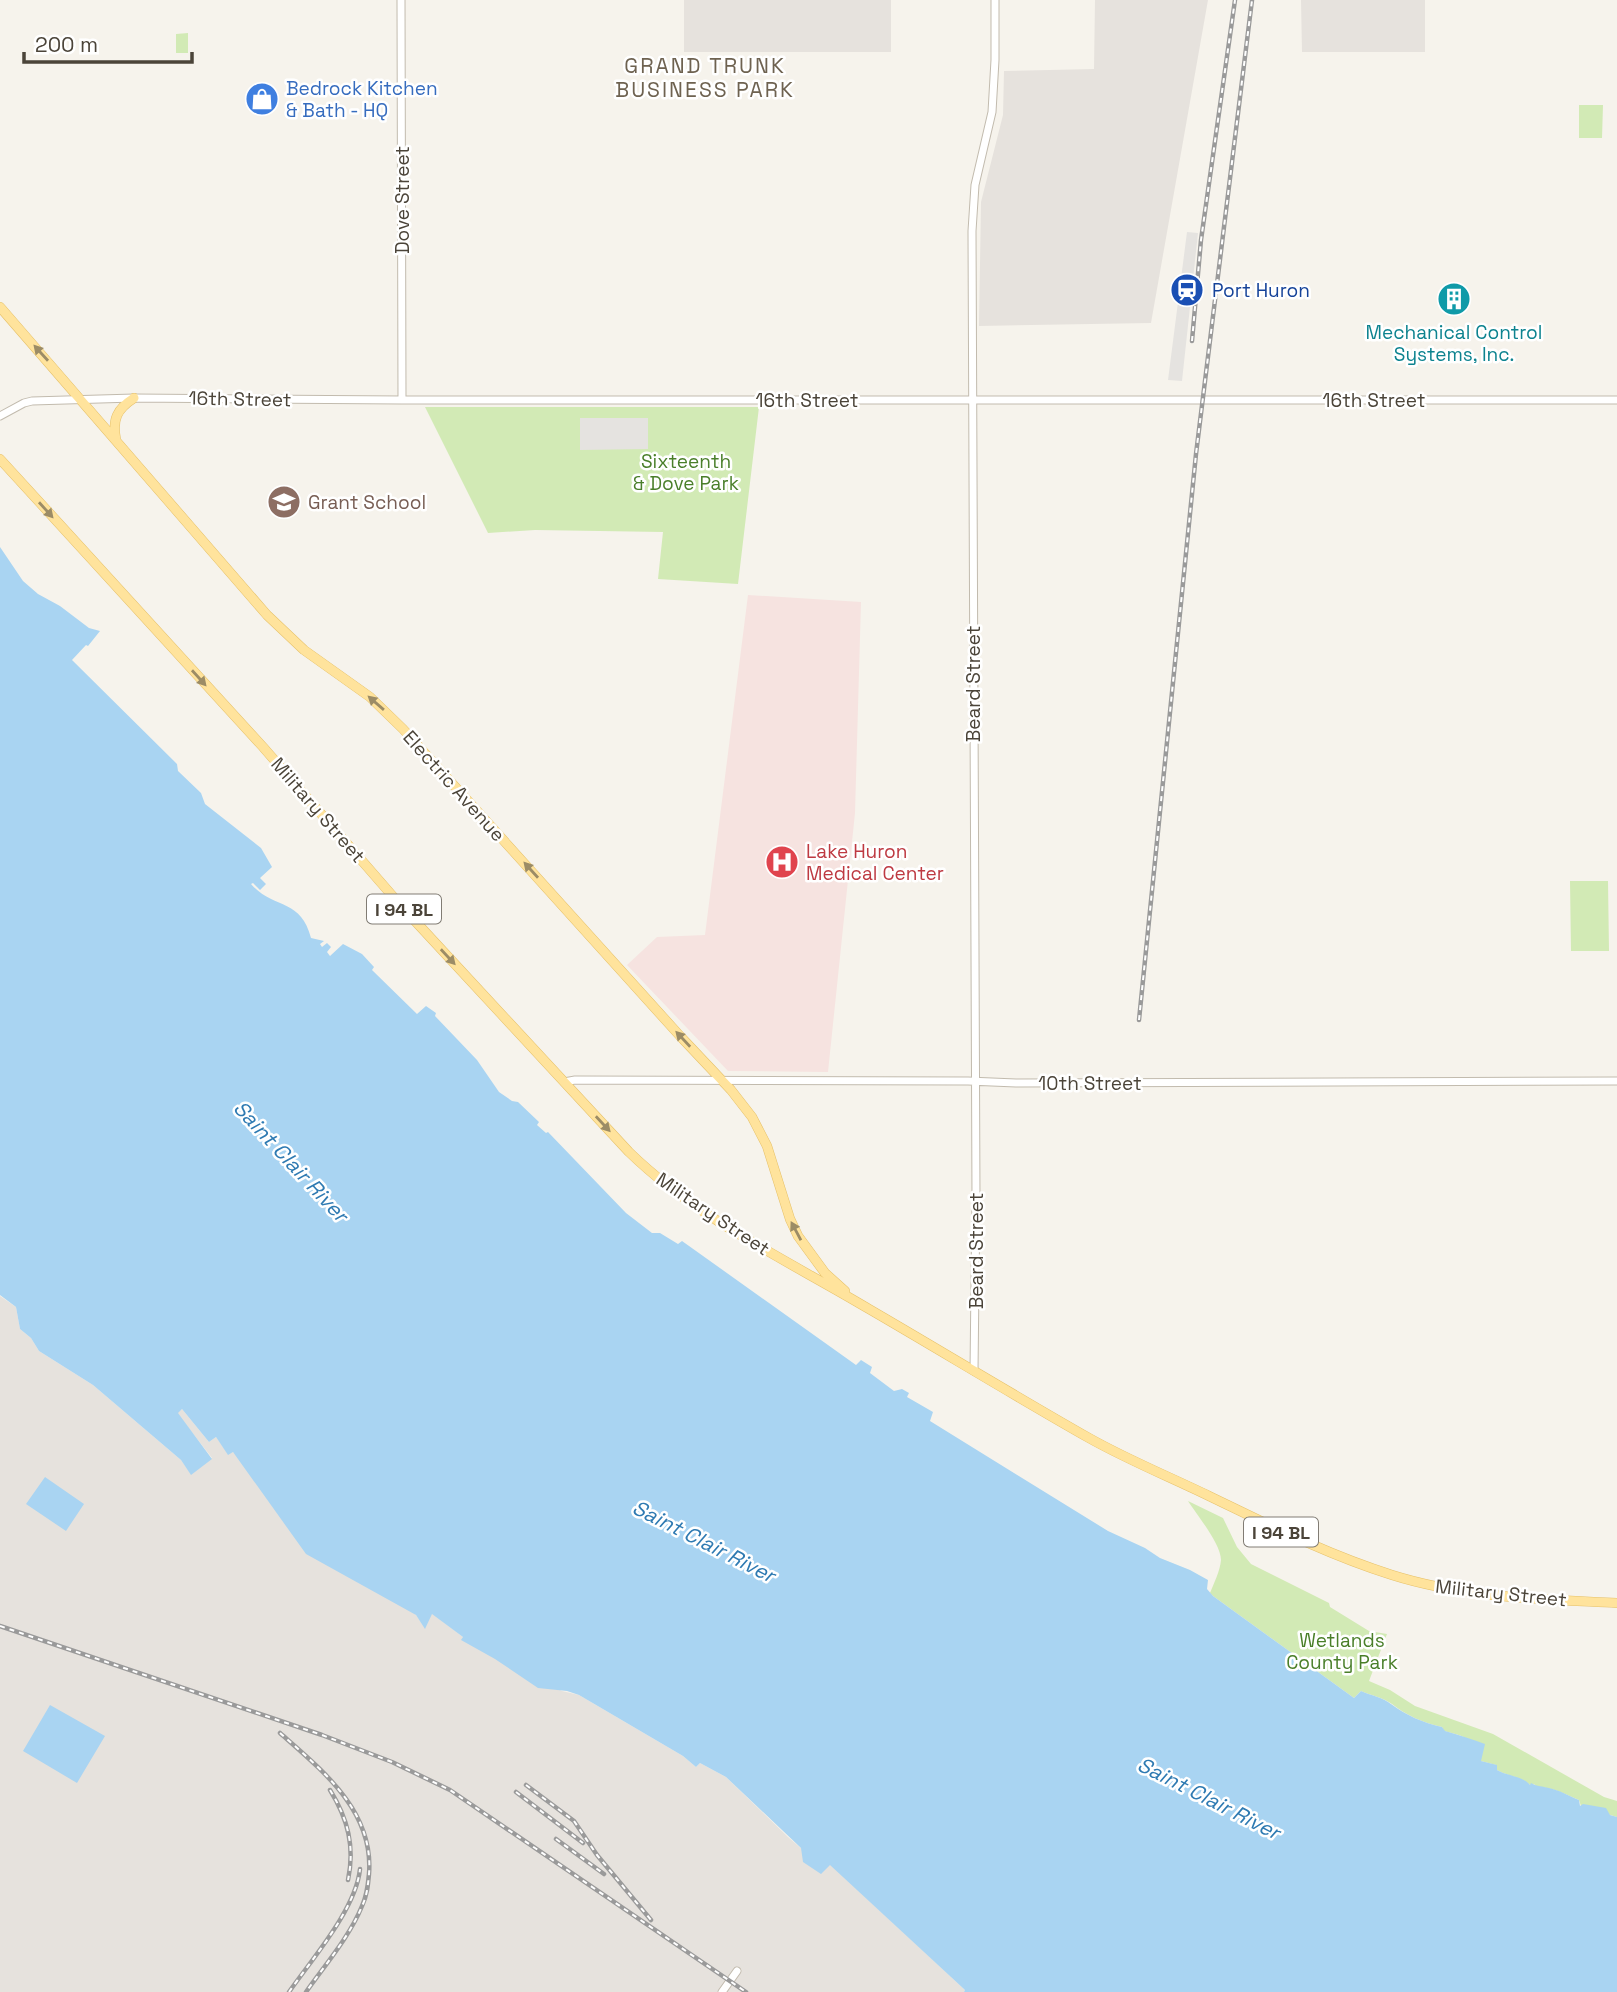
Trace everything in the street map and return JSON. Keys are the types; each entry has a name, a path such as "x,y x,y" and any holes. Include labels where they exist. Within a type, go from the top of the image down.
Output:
{"main road":[{"name":"Electric Avenue","path":"0,307 267,615 304,650 370,697 403,729 723,1081 760,1131 790,1219 810,1255 825,1273 856,1301"},
{"path":"117,442 114,427 116,415 120,408 134,398"},
{"name":"Military Street","path":"0,459 263,747 403,908 629,1152 663,1183 704,1213 1105,1446 1325,1551 1392,1575 1440,1588 1533,1598 1617,1603"},
{"path":"787,1263 797,1264 810,1255"}],"street":[{"name":"Dove Street","path":"401,0 402,400"},
{"name":"Beard Street","path":"974,1371 971,400 973,202 992,112 995,0"},
{"name":"16th Street","path":"0,416 24,403 134,398 1617,400"},
{"name":"10th Street","path":"564,1082 1617,1081"},
{"path":"722,1992 737,1970"}],"shaded area":[{"path":"684,0 891,0 891,52 684,52"},
{"path":"1095,0 1208,0 1151,323 979,326 981,202 1003,115 1004,71 1094,69"},
{"path":"1301,0 1425,0 1425,52 1302,52"},
{"path":"1187,232 1198,233 1182,381 1168,380"},
{"path":"580,418 648,418 648,449 580,450"},
{"name":"Lake Huron Medical Center","path":"748,595 861,602 855,813 828,1072 728,1071 627,965 657,937 705,935"},
{"path":"0,1296 16,1307 20,1329 31,1338 39,1351 93,1385 181,1460 191,1474 212,1458 177,1413 182,1409 209,1442 216,1437 228,1454 233,1452 416,1615 425,1628 432,1613 463,1637 462,1640 562,1691 579,1695 683,1756 696,1767 700,1763 726,1777 802,1849 830,1864 965,1990 964,1992 0,1992"}],"green space":[{"path":"188,33 188,53 176,53 176,34"},
{"path":"1579,105 1603,105 1602,138 1579,138"},
{"name":"Sixteenth & Dove Park","path":"425,407 759,407 738,584 658,579 663,532 535,530 488,533"},
{"path":"1570,881 1608,881 1609,951 1571,951"},
{"name":"Wetlands County Park","path":"1188,1501 1223,1518 1237,1547 1251,1564 1329,1603 1330,1607 1369,1631 1387,1634 1369,1681 1390,1690 1415,1706 1493,1734 1604,1797 1617,1801 1617,1817 1581,1806 1579,1800 1558,1791 1530,1785 1497,1770 1496,1765 1481,1761 1471,1743 1464,1737 1415,1718 1385,1700 1361,1691 1354,1698 1213,1596 1210,1593 1221,1560 1220,1553"}],"water":[{"name":"Saint Clair River","path":"0,547 23,581 38,594 60,606 89,628 100,631 72,660 177,764 178,771 201,793 205,804 261,848 272,867 260,878 266,884 260,890 251,884 259,892 286,905 300,916 311,938 324,941 320,944 322,947 327,943 331,947 327,952 330,956 343,944 362,954 374,967 372,970 417,1014 426,1006 436,1013 435,1016 477,1060 499,1092 518,1102 539,1122 537,1125 548,1132 626,1213 652,1233 660,1233 678,1244 682,1241 856,1365 861,1360 872,1367 870,1373 894,1391 902,1389 909,1393 907,1397 933,1412 930,1421 1108,1531 1208,1580 1207,1589 1213,1596 1354,1698 1361,1691 1385,1700 1415,1718 1442,1727 1445,1731 1485,1744 1481,1761 1497,1765 1497,1770 1530,1785 1531,1783 1553,1789 1579,1800 1580,1806 1583,1804 1606,1808 1610,1815 1617,1817 1617,1992 964,1992 965,1990 830,1865 821,1874 803,1862 801,1848 726,1777 700,1763 696,1767 683,1756 579,1695 538,1688 461,1640 463,1637 432,1614 425,1629 416,1615 306,1554 233,1452 228,1455 216,1437 209,1442 182,1409 178,1413 212,1459 191,1475 181,1460 93,1385 39,1351 31,1338 20,1329 16,1307 0,1295"},
{"path":"45,1477 84,1504 66,1531 26,1504"},
{"path":"50,1705 105,1736 77,1783 23,1751"}],"railway":[{"path":"1192,341 1201,240 1235,0"},
{"path":"1139,1020 1196,454 1252,0"},
{"path":"0,1626 322,1735 392,1762 450,1790 746,1992"},
{"path":"280,1733 313,1762 342,1794 363,1831 368,1851 369,1874 364,1902 344,1939 306,1992"},
{"path":"526,1785 574,1821 597,1855 651,1920"},
{"path":"330,1790 348,1833 351,1856 348,1880"},
{"path":"516,1792 583,1843"},
{"path":"556,1839 604,1874"},
{"path":"289,1992 342,1917 357,1884 360,1869"}],"place":[{"name":"Bedrock Kitchen & Bath - HQ","path":"262,99"},
{"name":"Port Huron","path":"1187,290"},
{"name":"Mechanical Control Systems, Inc.","path":"1454,299"},
{"name":"Grant School","path":"284,502"},
{"name":"Lake Huron Medical Center","path":"782,862"}],"district":[{"name":"GRAND TRUNK BUSINESS PARK","path":"705,77"}]}
